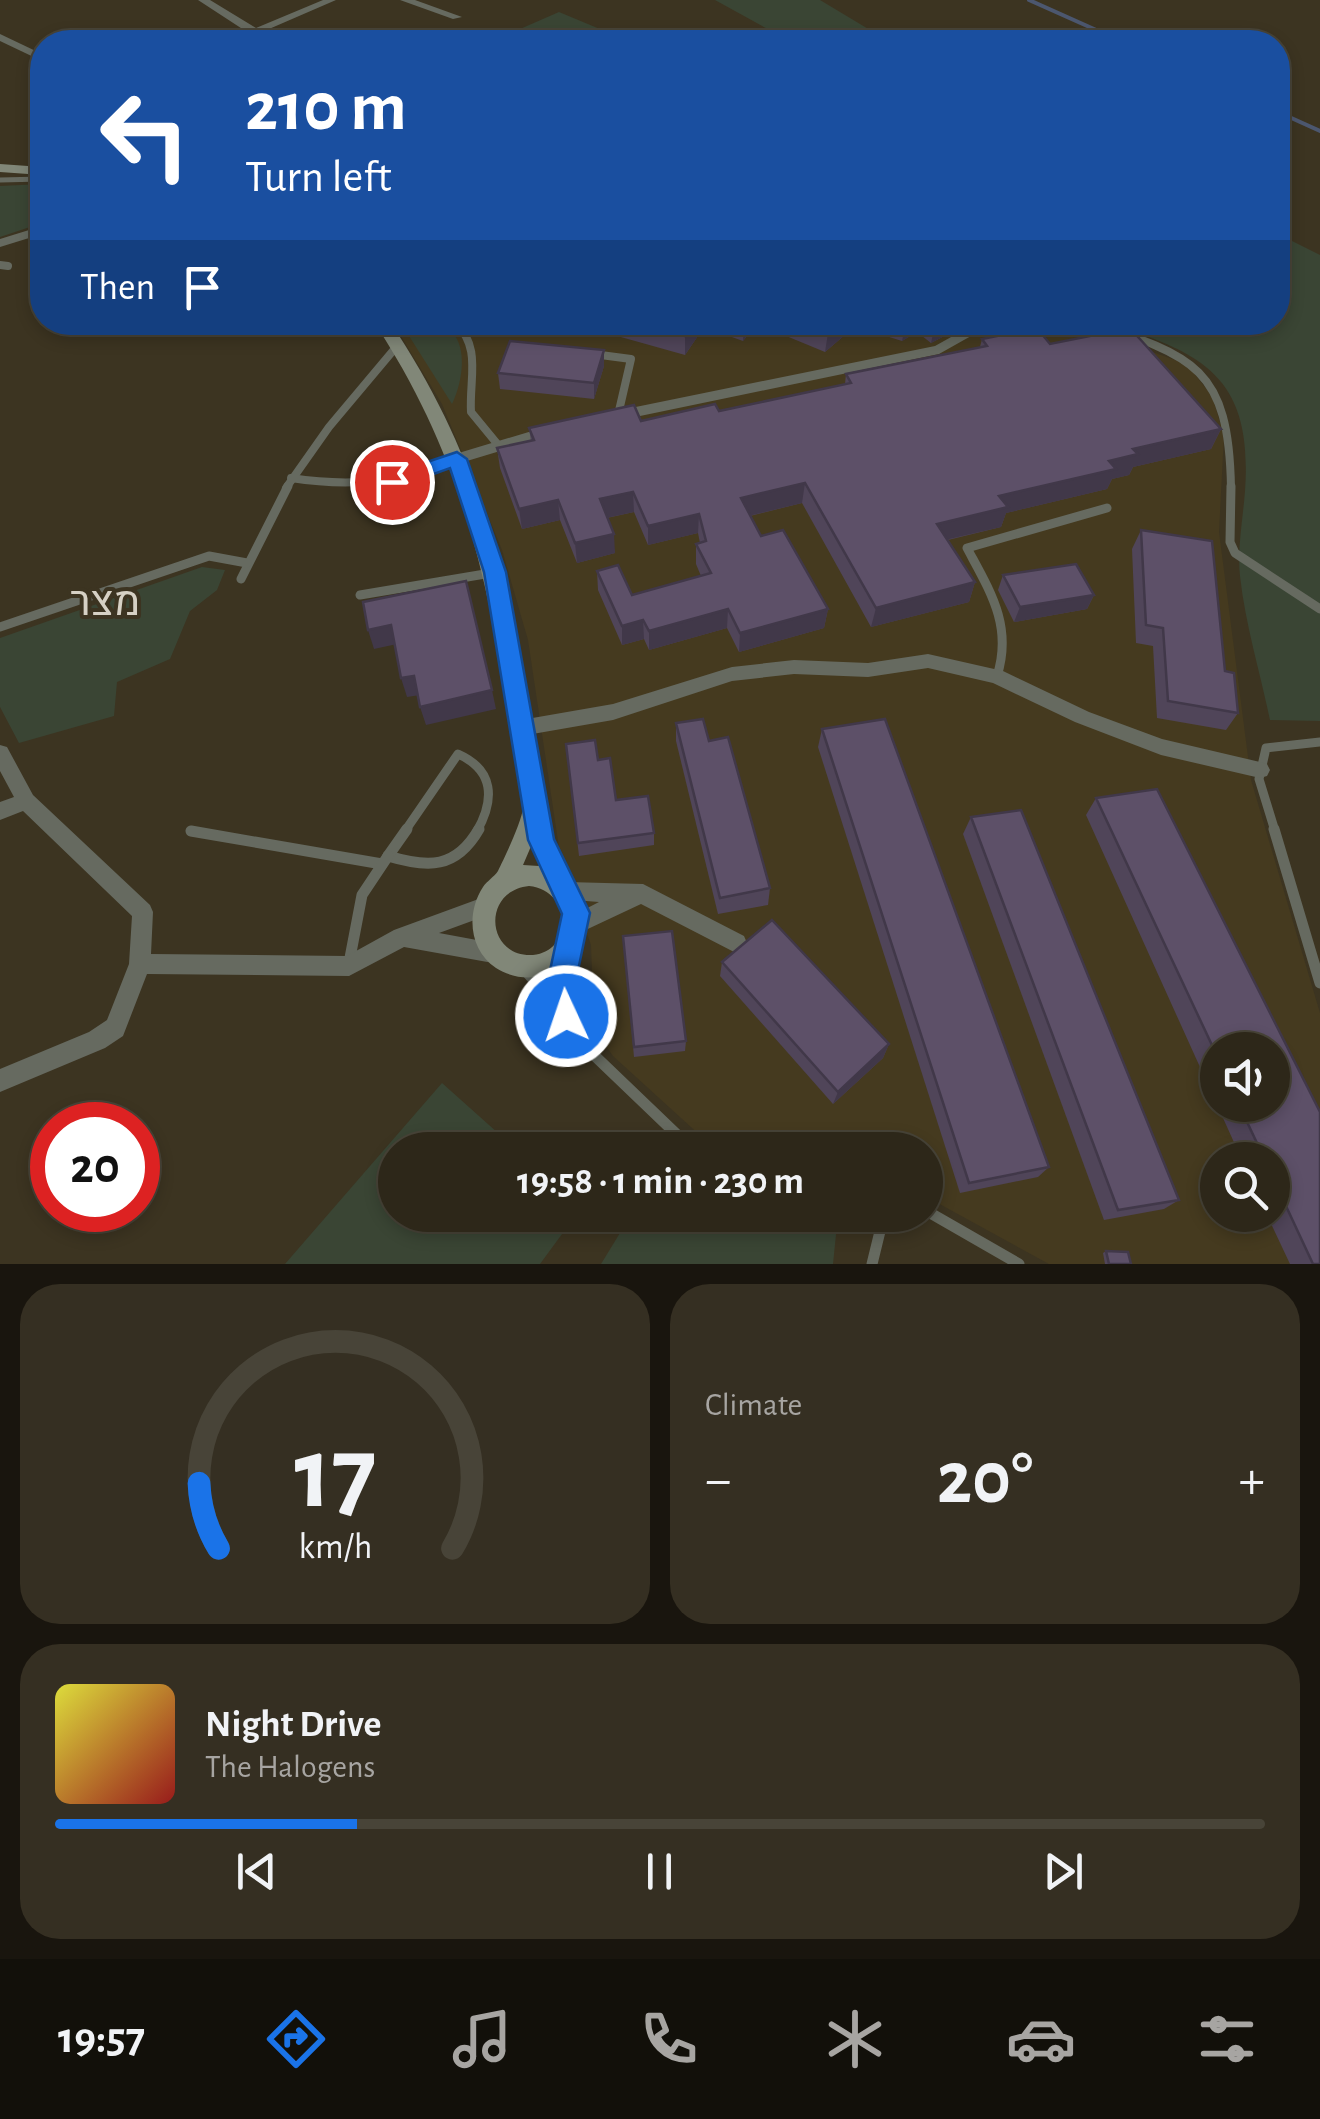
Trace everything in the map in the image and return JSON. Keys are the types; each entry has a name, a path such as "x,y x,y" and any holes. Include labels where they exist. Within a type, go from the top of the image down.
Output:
{"street":[{"path":"203,0 252,30"},
{"path":"260,30 331,0"},
{"path":"406,0 457,17"},
{"path":"0,36 30,52"},
{"path":"0,168 30,170"},
{"path":"0,243 30,234"},
{"path":"391,335 457,459 495,572 534,810 546,860 563,888 573,932"},
{"path":"600,420 938,350 965,335"},
{"path":"457,459 564,428"},
{"path":"521,728 613,712 714,679 780,668 868,670 928,662 997,676 1082,718 1161,747 1260,770"},
{"path":"0,753 26,801 143,912 140,964 115,1028 98,1040 0,1082"},
{"path":"0,811 26,801"},
{"path":"140,964 349,966 401,937 484,908 504,884 534,810"},
{"path":"504,884 532,876 563,888 643,894 736,943"},
{"path":"401,937 436,939 493,952 519,965 554,956 573,932 624,898 643,894"},
{"path":"484,908 482,931 493,952"}],"lane":[{"path":"0,180 30,179"},
{"path":"469,335 474,346 470,412 498,446"},
{"path":"1128,335 1166,348 1209,383 1230,432 1230,542 1235,553 1320,608"},
{"path":"241,579 258,534 292,478 398,346"},
{"path":"580,353 631,360 618,416"},
{"path":"292,478 338,486 392,482 457,459"},
{"path":"997,676 1007,654 1004,620 967,548 1107,508"},
{"path":"0,627 209,556 247,563"},
{"path":"360,595 495,572"},
{"path":"1320,742 1266,748 1260,770 1320,983"},
{"path":"191,830 385,860 422,866 456,858 483,823 488,802 486,775 479,764 458,754 385,860 362,895 354,919 349,966"},
{"path":"566,1016 562,980 573,932"},
{"path":"519,965 566,1016 583,1046 675,1132"},
{"path":"943,1220 1019,1264"},
{"path":"872,1264 880,1232"}],"shaded area":[{"path":"400,335 1104,335 1178,361 1192,371 1212,396 1224,435 1219,532 1251,780 1320,1013 1320,1264 1049,1264 943,1206 943,1132 696,1132 613,1056 594,1029 591,945 561,861 528,640 502,550 442,404"}],"green space":[{"path":"715,0 820,0 870,30 769,30"},
{"path":"559,12 602,30 518,30"},
{"path":"30,185 30,227 0,237 0,186"},
{"path":"1290,240 1320,255 1320,721 1270,720 1240,576 1245,491 1241,421 1231,396 1216,376 1171,346 1144,335 1290,335"},
{"path":"408,335 454,335 458,341 462,365 452,404"},
{"path":"202,567 225,570 217,590 190,611 170,659 117,682 114,716 19,743 0,707 0,638"},
{"path":"442,1083 497,1132 399,1132"},
{"path":"378,1157 378,1232 564,1232 540,1264 285,1264"},
{"path":"621,1232 836,1232 833,1264 601,1264"}],"building":[{"path":"1043,335 1050,344 1095,335 1136,335 1221,429 1133,449 1138,454 1109,461 1116,469 999,496 1008,507 937,524 975,582 876,608 805,483 741,498 761,536 783,530 828,609 740,633 728,609 649,631 643,620 622,626 597,571 618,565 632,595 711,573 696,544 706,541 699,514 648,526 633,492 600,499 614,534 575,543 558,500 519,509 497,448 534,440 529,428 634,405 641,421 715,404 719,411 851,383 846,374 987,346 982,339"},
{"path":"510,341 604,350 594,383 498,373"},
{"path":"1141,530 1212,541 1225,671 1234,673 1238,713 1168,701 1163,628 1146,625"},
{"path":"1076,564 1094,595 1020,607 1003,575"},
{"path":"466,581 492,690 420,707 414,676 401,678 391,625 368,630 363,602"},
{"path":"703,719 709,741 728,737 770,888 720,898 676,723"},
{"path":"885,719 1049,1167 969,1183 822,729"},
{"path":"595,740 598,760 610,758 616,800 648,796 654,833 578,843 566,744"},
{"path":"1157,789 1280,1032 1206,1032 1096,798"},
{"path":"1021,810 1179,1200 1118,1210 971,817"},
{"path":"772,920 889,1044 838,1092 722,962"},
{"path":"672,931 686,1041 634,1047 623,936"},
{"path":"1290,1053 1320,1112 1320,1264 1313,1264 1290,1215 1290,1142 1256,1142 1247,1122 1290,1122"},
{"path":"1106,1251 1128,1252 1131,1264 1109,1264"}],"waterway":[{"path":"1029,0 1096,30"},
{"path":"1290,117 1320,131"}],"district":[{"name":"מצר","path":"105,600"}],"route":[{"path":"392,482 457,459 482,526 495,572 541,840 546,860 576,913 562,980 566,1016"}]}
